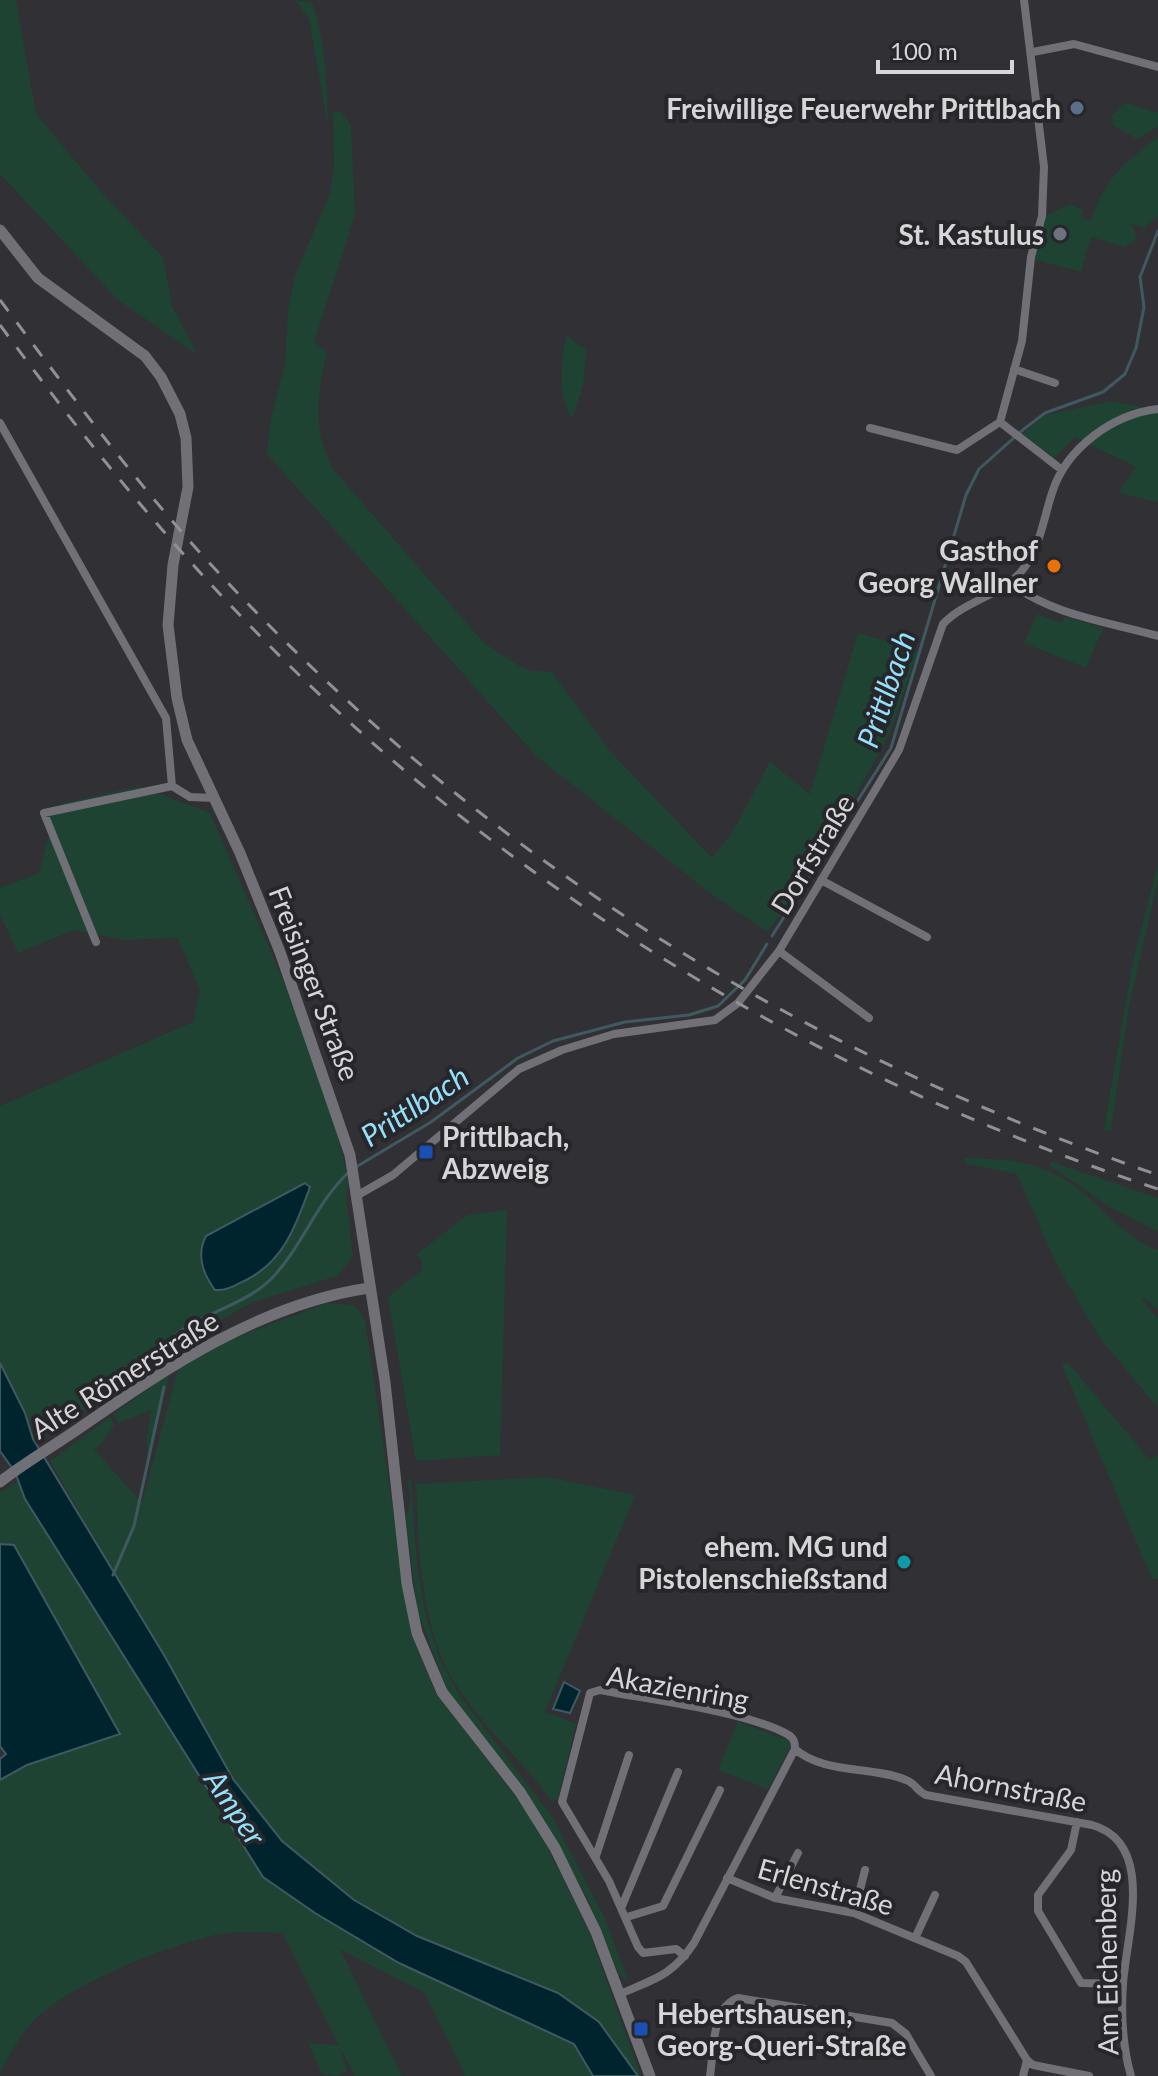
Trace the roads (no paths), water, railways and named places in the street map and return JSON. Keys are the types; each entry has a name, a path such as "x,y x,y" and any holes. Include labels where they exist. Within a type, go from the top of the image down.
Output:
{"main road":[{"name":"Freisinger Straße","path":"0,230 38,278 145,356 161,377 180,414 186,438 188,487 170,597 170,659 187,740 280,952 336,1107 352,1162 392,1437 407,1584 425,1657 442,1692 520,1792 555,1848 596,1932 650,2076"},
{"name":"Alte Römerstraße","path":"3,1480 171,1365 224,1336 310,1301 369,1288"}],"street":[{"path":"870,428 957,450 1000,422 1022,341 1031,257 1042,216 1044,167 1033,52 1024,0"},
{"path":"1033,52 1074,44 1158,67"},
{"path":"1014,369 1055,383"},
{"name":"Dorfstraße","path":"358,1195 393,1175 519,1069 576,1044 614,1034 715,1020 755,986 774,960 899,750 943,624 955,612 1009,582 1034,551 1062,470 1079,450 1121,417 1158,409"},
{"path":"1000,422 1062,470"},
{"path":"0,423 166,718 172,786"},
{"path":"1009,582 1021,591 1057,607 1158,636"},
{"path":"96,942 44,813 172,786 190,797 214,798"},
{"path":"821,880 927,937"},
{"path":"779,951 869,1018"},
{"name":"Akazienring","path":"685,1956 676,1949 643,1953 622,1906 600,1871 596,1856 562,1802 590,1693 600,1690 750,1721 790,1735 795,1749"},
{"path":"620,1994 671,1972 685,1956 795,1749"},
{"name":"Ahornstraße","path":"795,1749 802,1756 826,1763 908,1780 926,1795 1104,1828 1124,1848"},
{"path":"596,1856 629,1755"},
{"path":"622,1906 678,1772"},
{"path":"627,1917 663,1906 720,1790"},
{"path":"1077,1822 1071,1850 1038,1895 1038,1911 1081,1983 1123,1984"},
{"name":"Am Eichenberg","path":"1124,1848 1132,1871 1131,1916 1123,1984 1131,2076"},
{"path":"775,1898 798,1853"},
{"path":"854,1913 865,1870"},
{"name":"Erlenstraße","path":"727,1878 775,1898 854,1913 916,1936 966,1962 1027,2060"},
{"path":"916,1936 935,1895"},
{"path":"710,2076 719,2017 729,2001 738,1998 892,2023 906,2034 931,2076"},
{"path":"1023,2076 1027,2060 1033,2065 1089,2076"}],"water":[{"path":"305,1183 310,1187 294,1228 270,1263 246,1280 227,1289 215,1290 202,1264 206,1236"},
{"name":"Amper","path":"0,1363 25,1413 33,1439 164,1655 233,1779 282,1841 354,1900 417,1936 558,1993 599,2022 638,2076 593,2076 574,2044 399,1963 315,1913 263,1877 25,1499 15,1472 0,1451"},
{"path":"0,1544 14,1545 120,1734 27,1765 0,1780 0,1759 6,1754 0,1746"},
{"path":"564,1682 580,1691 570,1713 553,1709"}],"waterway":[{"name":"Prittlbach","path":"772,936 891,748 966,495 979,469 1045,413 1103,392 1125,374 1136,348 1144,307 1140,277 1158,231"},
{"name":"Prittlbach","path":"356,1167 431,1122 518,1058 553,1041 625,1022 689,1015 718,1006 745,980 767,944"},
{"name":"Prittlbach","path":"168,1350 168,1342 179,1332 248,1296 273,1277 328,1196 350,1171"},
{"name":"Prittlbach","path":"113,1575 134,1526 164,1387"}],"railway":[{"path":"0,300 124,462 203,556 306,661 413,758 524,846 641,927 762,999 889,1065 1021,1123 1158,1175"},
{"path":"0,325 113,471 235,610 333,707 437,797 546,881 660,957 779,1026 902,1088 1029,1142 1158,1189"}],"place":[{"name":"Freiwillige Feuerwehr Prittlbach","path":"1077,108"},
{"name":"St. Kastulus","path":"1060,234"},
{"name":"Gasthof Georg Wallner","path":"1054,566"},
{"name":"Prittlbach, Abzweig","path":"426,1152"},
{"name":"ehem. MG und Pistolenschießstand","path":"904,1562"},
{"name":"Hebertshausen, Georg-Queri-Straße","path":"641,2029"}]}
